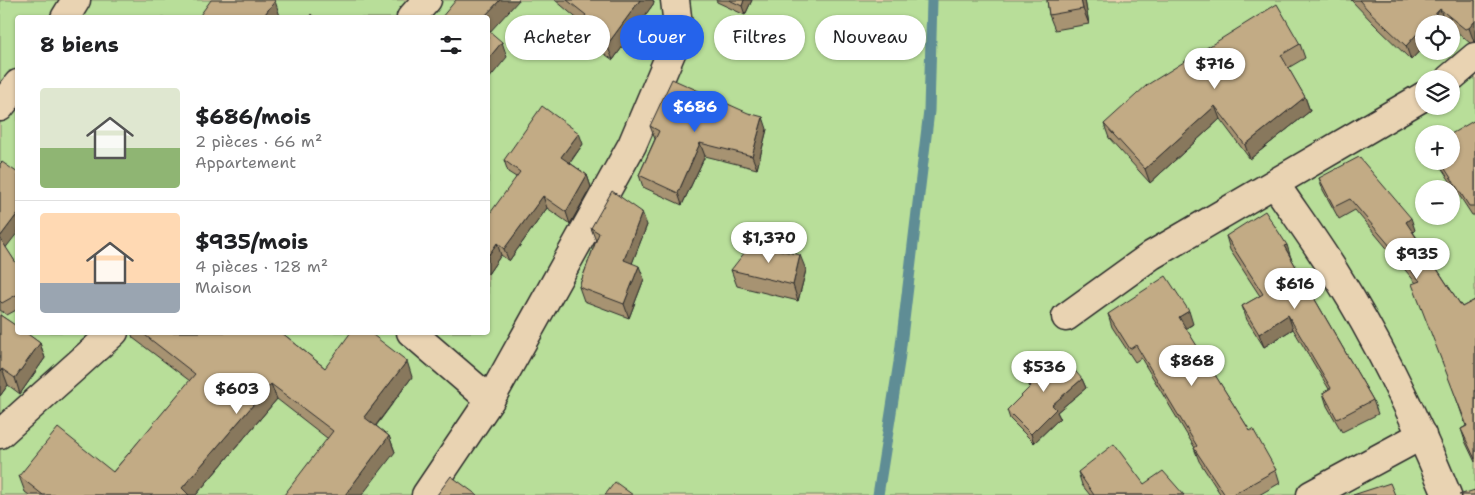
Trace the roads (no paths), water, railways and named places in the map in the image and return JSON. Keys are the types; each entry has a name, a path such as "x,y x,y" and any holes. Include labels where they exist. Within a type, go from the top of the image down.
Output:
{"street":[{"path":"67,15 76,0"},
{"path":"414,15 427,0"},
{"path":"426,495 490,400 632,145 679,34 675,0"},
{"path":"1459,70 1475,57"},
{"path":"0,108 15,88"},
{"path":"1066,317 1152,255 1415,101"},
{"path":"1276,184 1338,277 1382,356 1422,435 1447,495"},
{"path":"0,434 111,335"},
{"path":"414,335 490,400"},
{"path":"1311,495 1422,435"}],"waterway":[{"path":"878,495 899,362 929,111 932,0"}]}
